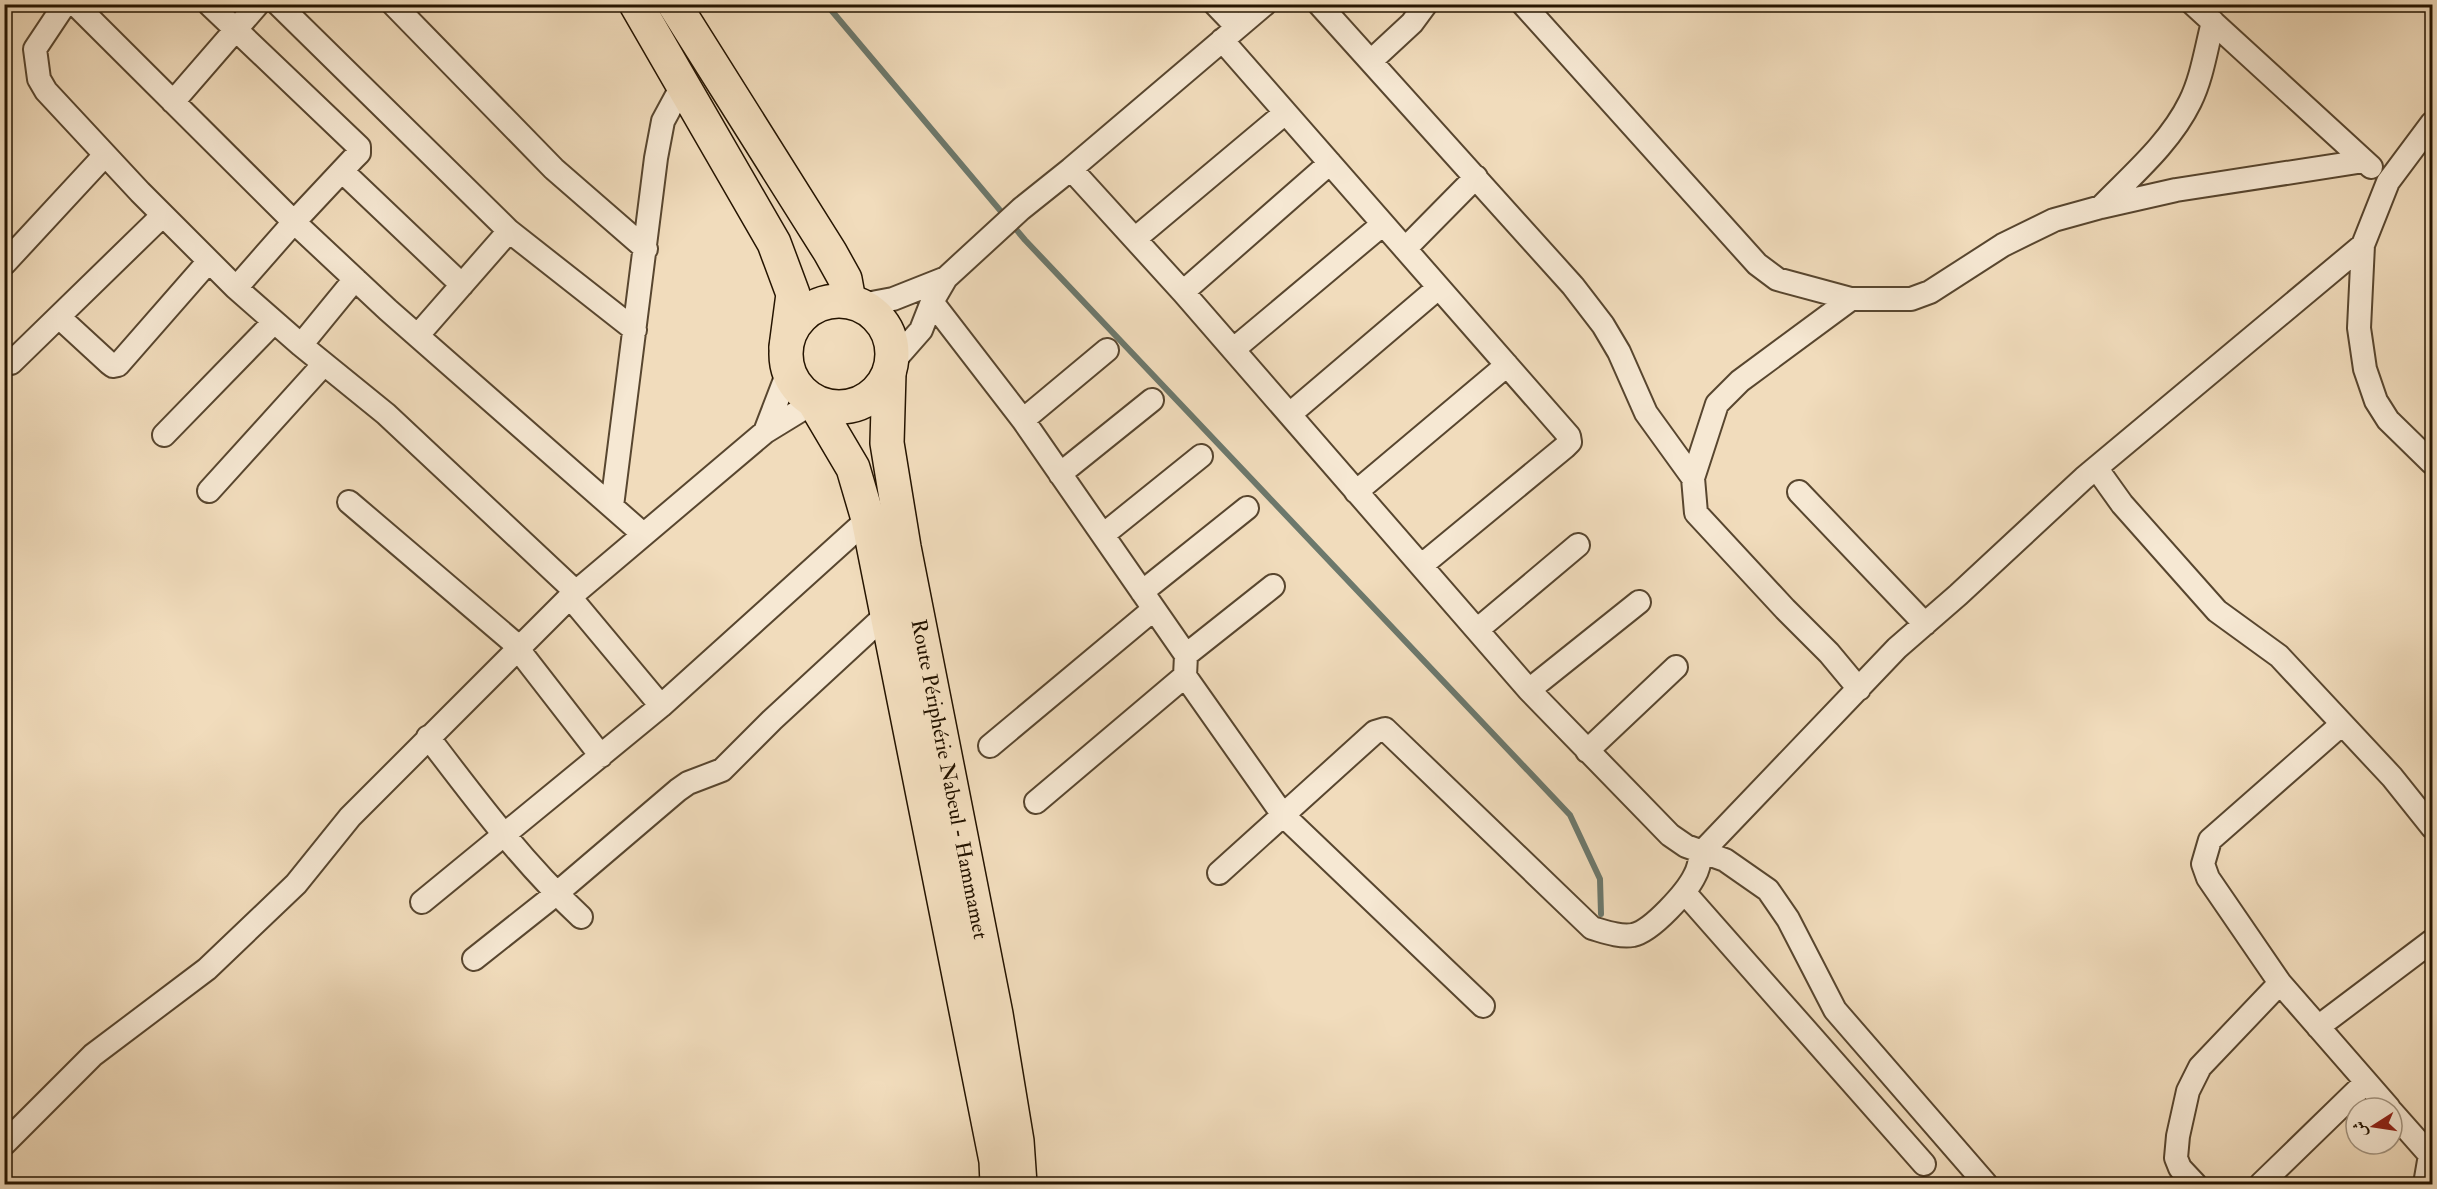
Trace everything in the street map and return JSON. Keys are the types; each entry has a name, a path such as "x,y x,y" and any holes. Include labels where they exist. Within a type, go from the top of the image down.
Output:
{"highway":[{"path":"636,4 774,243 786,271 793,294 787,359 794,384 814,402 832,408 850,407 867,400 880,388 891,368 892,345 886,329 876,315 855,303 832,300 815,306 801,316 791,330 787,359"},
{"path":"674,4 830,252 855,303"},
{"name":"Route Périphérie Nabeul - Hammamet","path":"891,368 886,443 904,547 996,1014 1017,1141 1020,1185"},
{"name":"Route Périphérie Nabeul - Hammamet","path":"814,402 853,468 868,519 996,1161 998,1185"}],"street":[{"path":"65,4 35,49 39,79 46,91 105,155 236,288 301,345 386,414 573,595 661,706"},
{"path":"75,4 294,222 355,279 643,534"},
{"path":"209,4 359,147 358,153 236,288"},
{"path":"173,102 258,4"},
{"path":"278,4 509,231 635,330"},
{"path":"393,4 554,170 645,249"},
{"path":"1215,4 1229,34 1285,113 1566,431 1569,442 1422,565"},
{"path":"891,368 921,330 932,302 946,278 1021,209 1265,4"},
{"path":"1319,4 1574,286 1603,325 1619,352 1646,413 1693,478"},
{"path":"1371,61 1412,23 1425,4"},
{"path":"1523,4 1757,264 1777,279 1851,299 1911,299 1930,292 2003,245 2054,220 2101,207 2176,190 2364,161"},
{"path":"2101,207 2148,160 2177,124 2190,102 2199,78 2209,12"},
{"path":"2209,12 2388,182"},
{"path":"612,506 656,158 663,121 683,84"},
{"path":"1136,238 1285,113"},
{"path":"2431,128 2388,182 2362,245 2359,328 2365,369 2376,401 2388,420 2433,463"},
{"path":"4,264 105,155"},
{"path":"1183,292 1330,162"},
{"path":"1071,169 1136,238 1530,690 1587,751 1670,835 1701,853 1725,860 1768,891 1788,919 1835,1010 1986,1185"},
{"path":"342,171 462,285"},
{"path":"1406,249 1476,177"},
{"path":"11,363 163,215"},
{"path":"1234,350 1383,224"},
{"path":"418,335 509,231"},
{"path":"1219,873 1375,732 1385,729 1592,928 1620,936 1636,934 1650,925 1684,892 1696,874 1701,853 1898,648 2084,478 2362,245"},
{"path":"59,317 109,363 113,366 118,365 209,261"},
{"path":"855,303 893,299 946,278"},
{"path":"301,345 355,279"},
{"path":"1290,414 1438,288"},
{"path":"1851,299 1740,381 1717,404 1693,478 1696,513 1777,601 1829,652 1859,689"},
{"path":"932,302 1023,420 1148,600 1185,665 1283,815 1483,1006"},
{"path":"164,435 274,322"},
{"path":"1023,420 1107,350"},
{"path":"765,432 787,359"},
{"path":"209,491 324,364"},
{"path":"1356,492 1507,365"},
{"path":"1060,474 1152,400"},
{"path":"4,1144 93,1055 207,969 296,885 350,817 573,595 765,432 814,402"},
{"path":"1103,535 1201,456"},
{"path":"2097,469 2122,504 2217,611 2279,656 2392,777 2433,827"},
{"path":"1799,492 1925,624"},
{"path":"349,502 519,648 602,756"},
{"path":"990,746 1247,508"},
{"path":"422,902 661,706 868,519"},
{"path":"1478,630 1578,545"},
{"path":"1036,802 1273,586"},
{"path":"1530,690 1639,602"},
{"path":"474,959 556,894 678,790 688,783 722,770 772,720 888,613"},
{"path":"1587,751 1676,667"},
{"path":"2342,724 2210,840 2203,864 2208,878 2280,983 2378,1096"},
{"path":"428,737 504,836 556,894 581,917"},
{"path":"1684,892 1924,1164"},
{"path":"2318,1027 2433,941"},
{"path":"2195,1185 2180,1168 2176,1158 2181,1119 2188,1091 2200,1068 2280,983"},
{"path":"2261,1185 2366,1082"},
{"path":"2404,1126 2430,1155 2424,1182"}],"waterway":[{"path":"826,4 1025,240 1570,815 1600,879 1601,914"}]}
